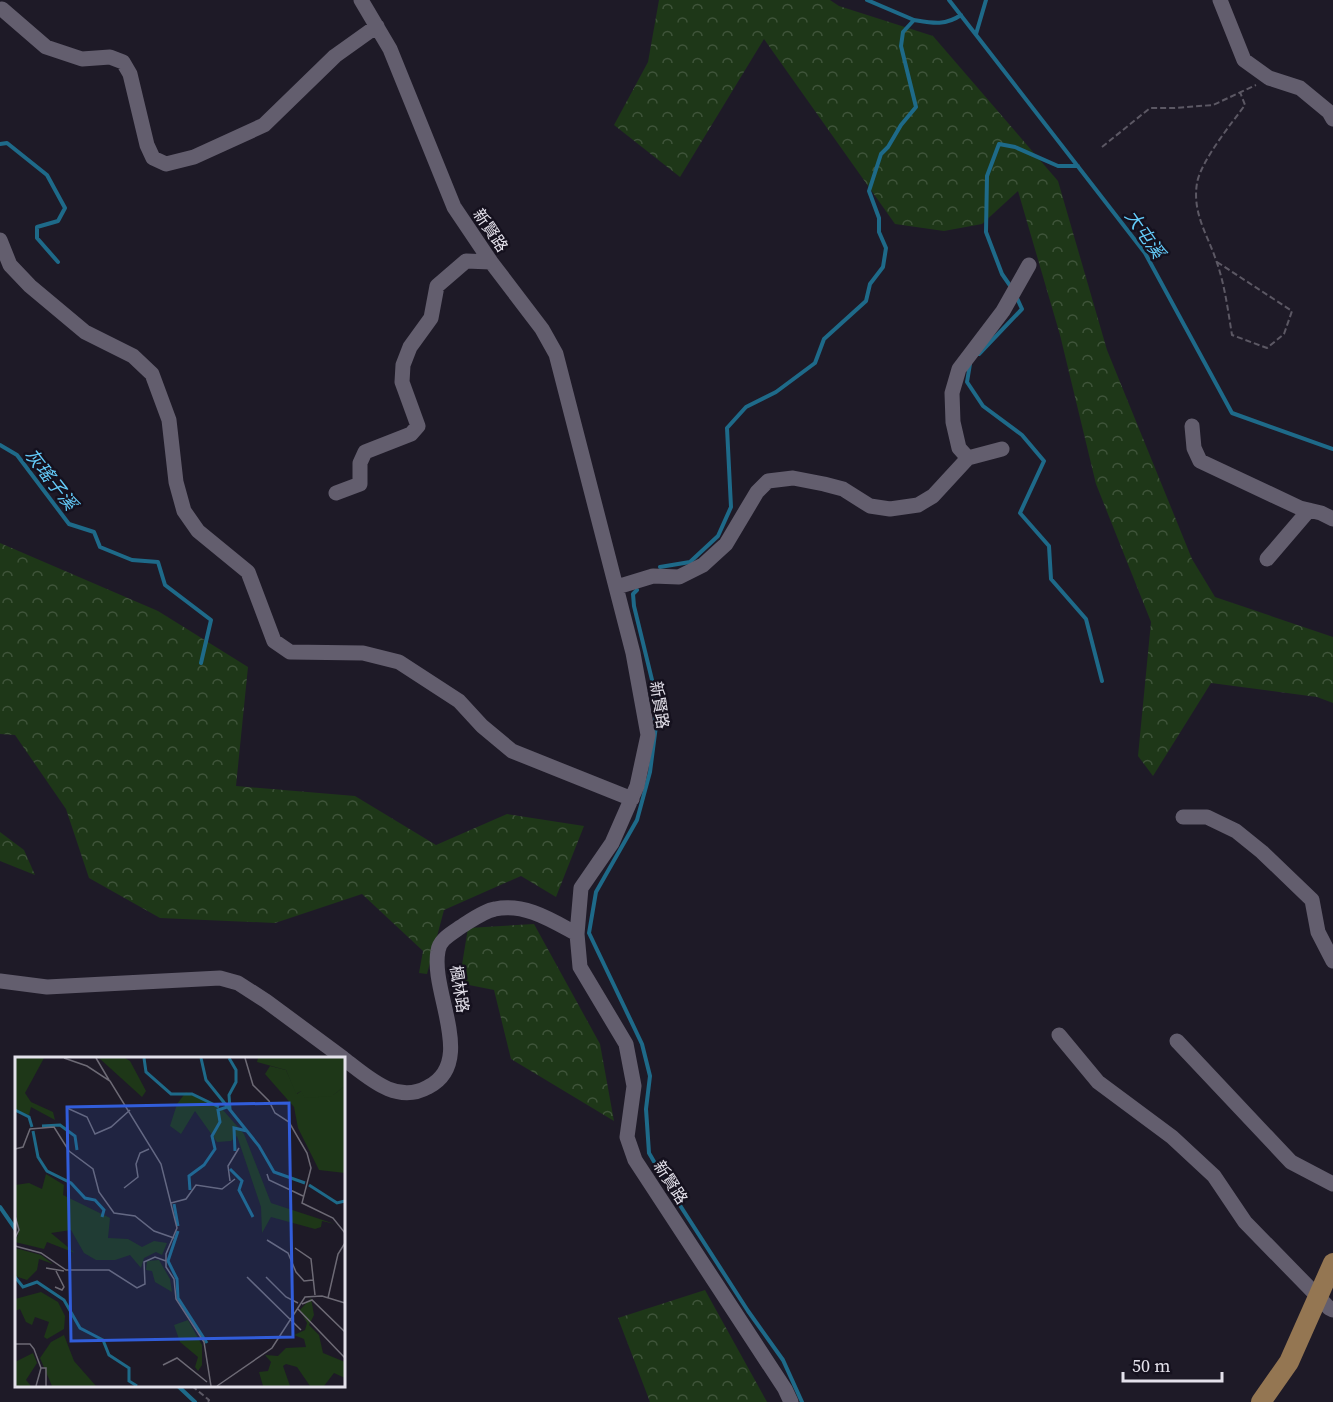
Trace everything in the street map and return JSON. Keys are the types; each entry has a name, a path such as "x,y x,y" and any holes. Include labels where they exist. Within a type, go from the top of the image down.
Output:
{"main road":[{"path":"1261,1402 1289,1362 1333,1263"}],"street":[{"name":"新賢路","path":"361,0 390,49 454,207 491,262 542,329 556,354 633,653 648,735 632,799 612,843 581,888 576,934 580,968 626,1044 634,1086 627,1137 635,1160 785,1389 791,1402"},
{"path":"1220,0 1244,60 1269,78 1300,88 1329,112 1333,119"},
{"path":"2,9 46,46 82,59 110,57 123,62 130,74 147,145 153,158 166,164 194,157 264,125 335,56 377,26"},
{"path":"0,240 10,265 30,286 85,332 133,356 152,374 169,420 176,482 184,511 198,531 248,572 274,641 290,652 363,653 399,662 459,701 482,726 512,751 632,799"},
{"path":"336,493 360,484 360,463 365,452 411,434 418,426 402,382 403,365 410,347 431,318 437,286 466,261 491,262"},
{"path":"968,458 959,448 953,422 952,393 959,369 1003,312 1029,265"},
{"path":"1192,426 1194,448 1200,461 1300,508 1321,513 1333,519"},
{"path":"617,587 653,576 679,577 703,565 726,544 757,492 768,481 793,477 824,484 843,489 870,506 890,509 918,505 933,496 968,458 1002,449"},
{"path":"1267,559 1309,510"},
{"path":"1183,818 1207,817 1236,831 1262,852 1312,900 1318,932 1333,961"},
{"name":"楓林路","path":"345,1060 380,1086 400,1094 421,1092 438,1082 449,1066 451,1046 437,963 438,948 447,936 493,909 516,907 534,912 576,934"},
{"name":"楓林路","path":"3,982 47,987 220,978 238,983 266,1001 340,1057"},
{"path":"1059,1035 1098,1082 1172,1137 1214,1176 1245,1222 1333,1310"},
{"path":"1176,1041 1291,1162 1333,1184"}],"path":[{"path":"1102,147 1150,108 1213,105 1269,78"},
{"path":"1217,262 1292,311 1284,334 1267,348 1232,335 1225,288 1196,210 1197,182 1213,148 1245,105 1240,92"},
{"path":"193,1387 209,1400 208,1402"}],"green space":[{"path":"659,0 830,0 839,6 933,36 1058,181 1107,350 1192,559 1215,597 1333,637 1333,703 1317,697 1211,683 1153,776 1138,756 1151,622 1096,484 1060,335 1018,191 982,224 944,231 895,224 764,39 680,177 614,125 648,62"},
{"path":"0,543 158,611 248,667 236,786 355,796 436,845 507,814 584,826 556,897 521,876 444,910 427,974 419,973 423,951 362,894 275,923 160,918 89,878 66,809 15,735 0,734"},
{"path":"0,832 24,850 35,875 0,861"},
{"path":"534,924 600,1044 614,1121 511,1059 494,990 459,983 468,928"},
{"path":"705,1290 767,1402 650,1402 618,1318"}],"waterway":[{"path":"867,0 914,20"},
{"name":"大屯溪","path":"949,0 1145,253 1232,413 1333,449"},
{"path":"976,34 986,0"},
{"path":"660,567 690,562 718,536 731,507 727,428 746,407 776,392 815,363 824,339 866,301 870,284 883,267 886,248 879,232 879,218 869,191 881,154 916,107 901,46 903,32 914,20 944,22 961,15"},
{"path":"0,144 7,143 47,175 65,208 58,221 37,227 37,238 58,262"},
{"path":"1011,287 1002,274 986,232 987,176 999,144 1015,147 1058,166 1078,166"},
{"path":"979,354 1022,309 1016,296"},
{"path":"970,364 967,382 983,406 1022,435 1044,461 1020,513 1049,546 1051,579 1086,619 1102,681"},
{"name":"灰瑤子溪","path":"0,445 17,455 69,524 94,532 100,547 132,560 158,562 165,585 211,620 201,663"},
{"path":"637,590 633,594 634,606 653,684 656,726 650,772 637,820 596,892 589,933 642,1044 650,1076 646,1109 649,1153 748,1311 783,1360 802,1402"},
{"path":"0,1207 15,1229"},
{"path":"179,1387 195,1402"}]}
